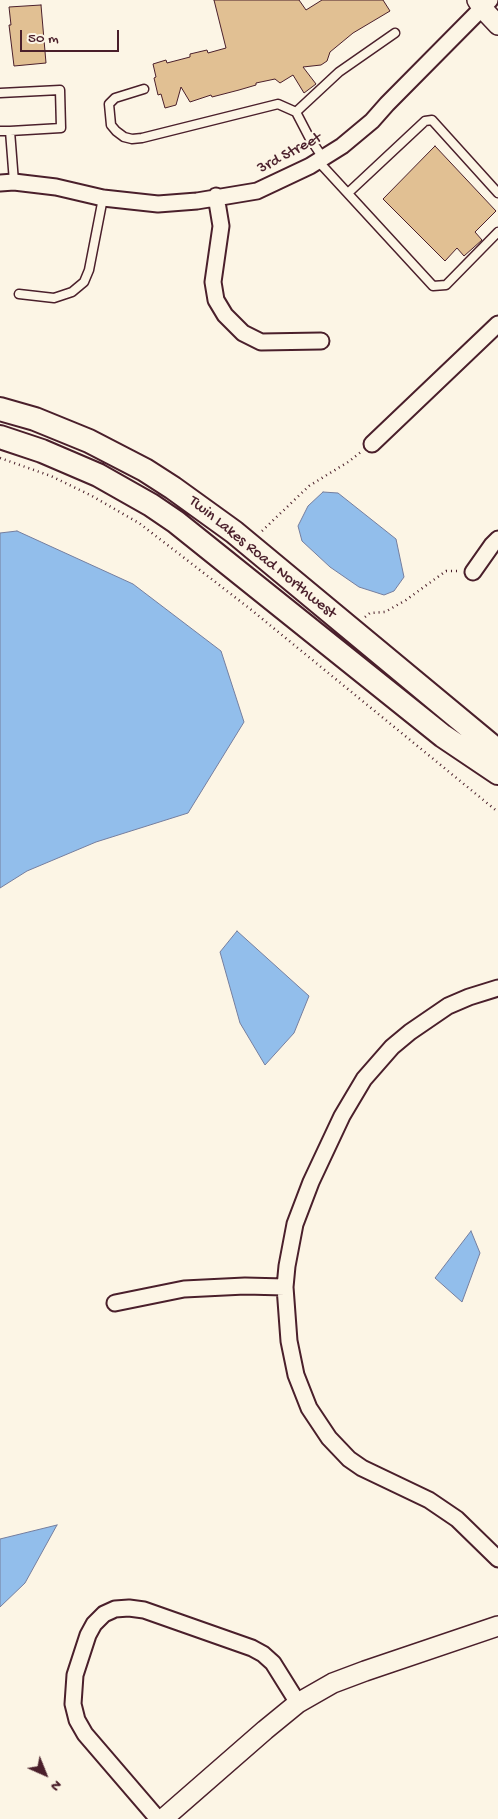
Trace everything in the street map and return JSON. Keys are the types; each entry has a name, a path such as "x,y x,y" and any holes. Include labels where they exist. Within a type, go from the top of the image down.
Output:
{"main road":[{"name":"Twin Lakes Road Northwest","path":"0,410 35,419 89,441 138,466 173,488 234,532 498,751"},
{"name":"Twin Lakes Road Northwest","path":"0,437 42,451 92,472 176,522 443,736 498,773"}],"street":[{"path":"479,2 498,25"},
{"name":"3rd Street","path":"7,182 56,187 103,198 158,204 197,201 216,196 257,191 276,183 342,146 372,121 479,2"},
{"path":"216,196 221,226 213,282 216,300 225,315 243,333 261,342 321,341"},
{"path":"372,444 498,324"},
{"path":"473,572 498,539"},
{"path":"498,988 448,1006 392,1047 364,1079 333,1133 308,1189 295,1224 285,1287 289,1342 296,1374 309,1408 329,1438 349,1459 362,1468 429,1500 457,1519 498,1559"},
{"path":"115,1303 184,1289 245,1286 285,1287"},
{"path":"158,1819 85,1734 77,1720 73,1704 75,1675 88,1635 94,1624 104,1614 115,1609 144,1610 252,1648 264,1654 273,1664 298,1703"},
{"path":"163,1819 298,1703 333,1683 498,1626"}],"lane":[{"path":"296,112 339,72 395,33"},
{"path":"144,89 115,98 109,104 111,125 124,137 132,139 142,138 278,104 296,112 320,159 348,193 433,286 446,285 498,232"},
{"path":"0,92 60,90 61,128 0,132"},
{"path":"348,193 425,121 432,120 498,193"},
{"path":"7,182 10,131"},
{"path":"19,294 54,298 72,292 84,282 89,270 103,198"}],"path":[{"path":"262,531 309,486 348,462 372,444"},
{"path":"0,458 51,476 92,496 139,523 249,608 498,812"},
{"path":"365,617 370,613 385,612 406,600 446,571 473,572"}],"water":[{"path":"323,492 338,493 396,539 404,577 394,591 384,595 359,587 330,567 302,541 298,526 308,506"},
{"path":"17,531 133,584 221,651 244,722 188,813 96,842 27,871 0,888 0,533"},
{"path":"237,931 309,996 294,1033 265,1065 240,1023 220,952"},
{"path":"471,1231 480,1253 462,1302 435,1278"},
{"path":"57,1525 25,1583 0,1607 0,1539"}],"building":[{"path":"214,0 299,0 306,10 322,0 383,0 390,11 353,33 330,52 327,61 321,65 303,67 316,84 304,93 293,75 280,83 275,79 256,83 256,85 239,90 212,97 211,95 190,102 181,87 176,105 165,108 161,94 158,95 153,64 166,60 167,63 207,50 208,53 226,48"},
{"path":"41,5 46,63 14,66 9,25 11,25 9,7"},
{"path":"435,146 496,211 475,232 482,240 464,256 457,248 445,261 383,199"}]}
